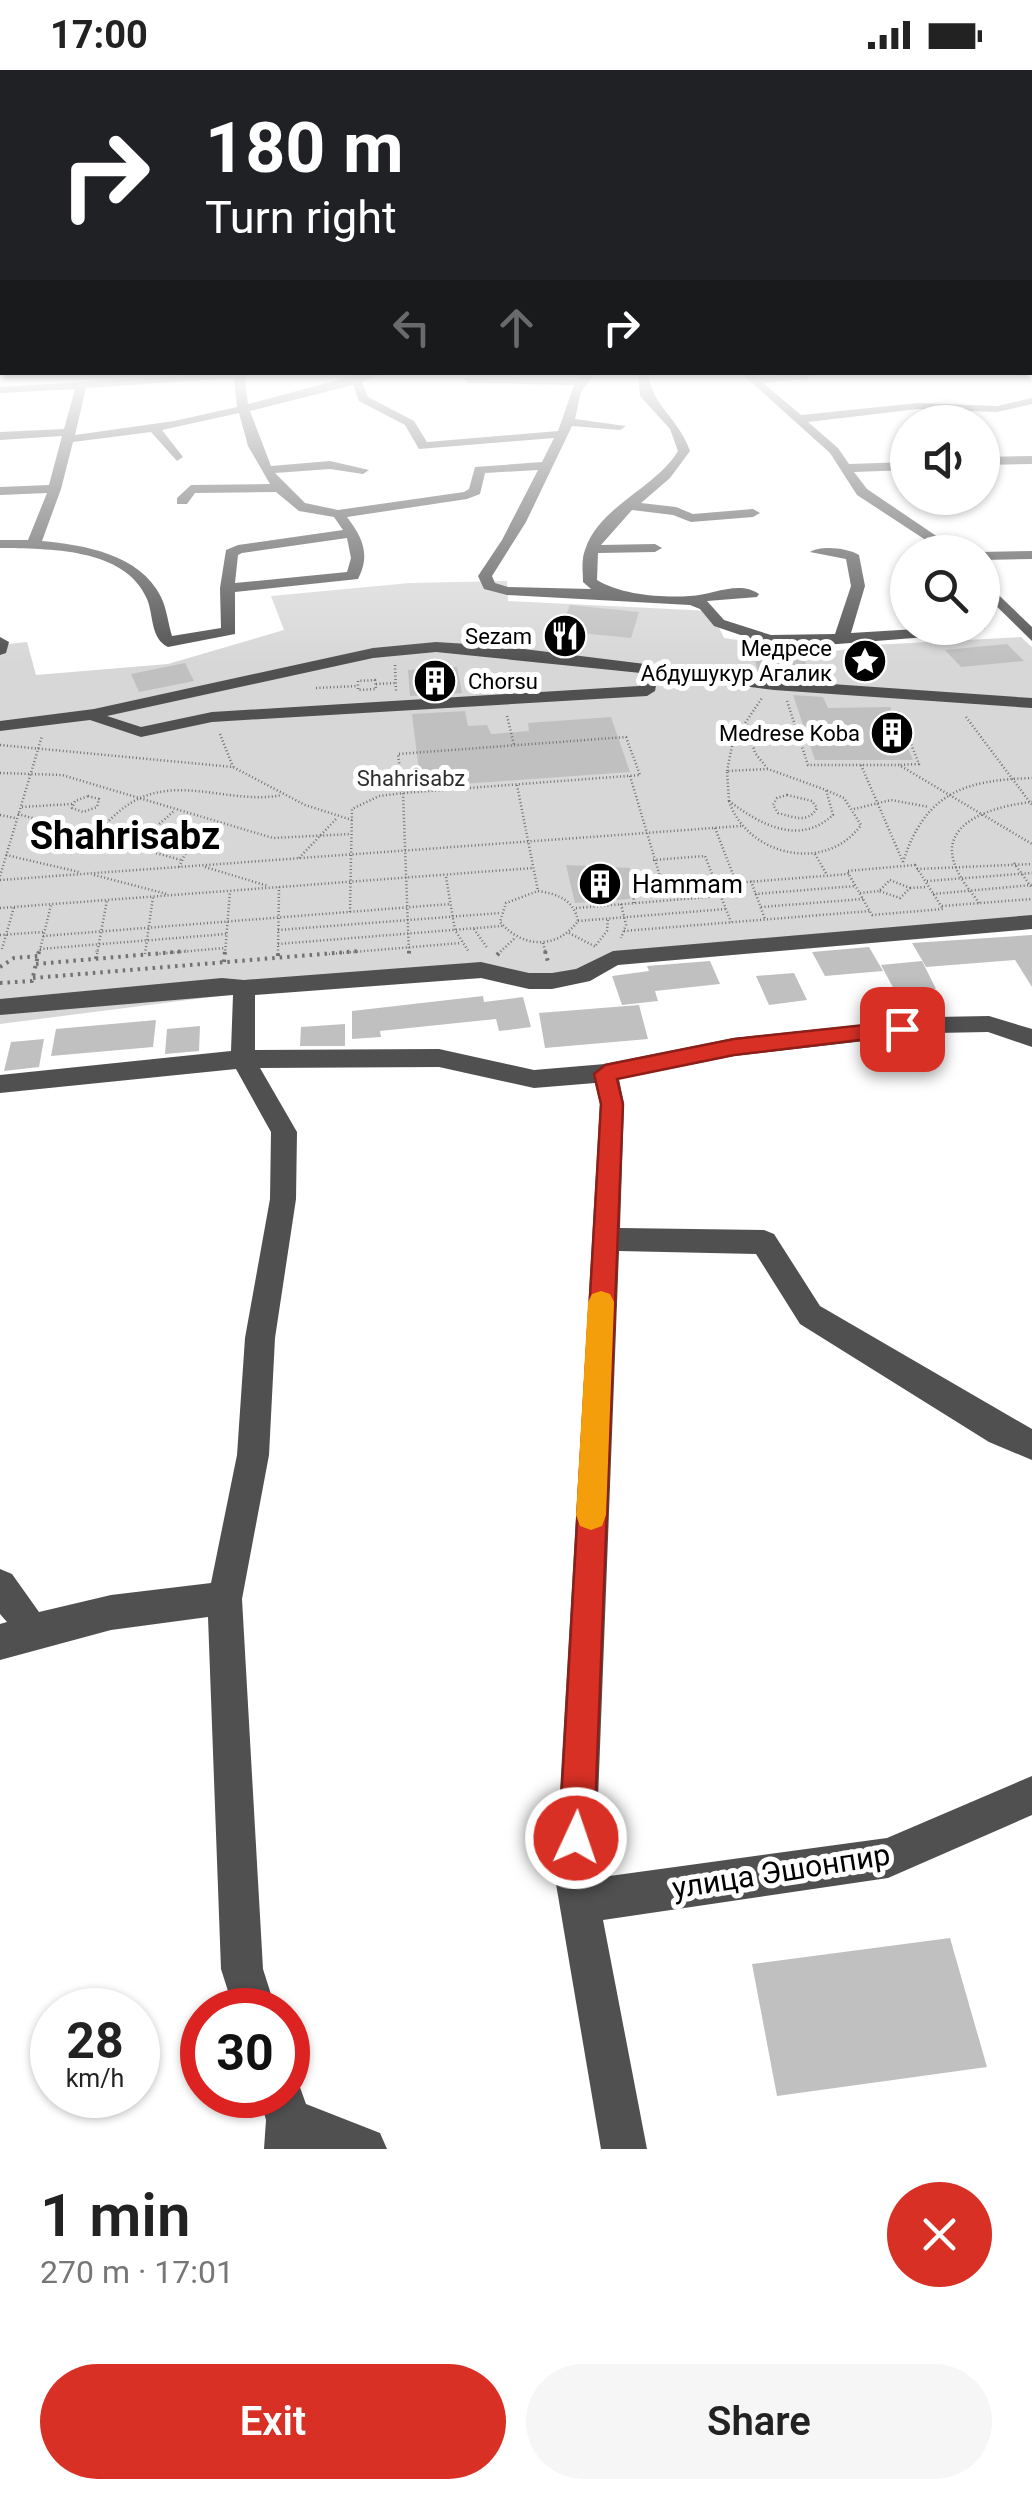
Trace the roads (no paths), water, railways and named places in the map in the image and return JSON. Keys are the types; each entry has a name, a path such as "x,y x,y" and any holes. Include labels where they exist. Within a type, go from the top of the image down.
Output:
{"street":[{"path":"33,545 61,468"},
{"path":"268,470 293,468"},
{"path":"351,468 364,470"},
{"path":"268,470 301,507 338,514 467,495 475,491 478,470 492,468"},
{"path":"548,468 510,543 485,576 489,586 506,591 692,601 705,606 720,623 747,635 795,642 890,635"},
{"path":"610,594 590,582 592,550 630,506 676,468"},
{"path":"847,468 873,502 926,535"},
{"path":"182,501 191,489 282,488"},
{"path":"0,491 55,490"},
{"path":"630,506 676,510 690,518 754,513"},
{"path":"226,588 354,576 360,560 353,533 338,514"},
{"path":"0,544 90,550 148,587 158,603 163,636 168,642 229,631 226,588 231,554 238,549 353,533"},
{"path":"592,550 655,548"},
{"path":"817,552 852,555 858,586 842,639"},
{"path":"1000,556 1032,555"},
{"path":"692,601 720,593 752,594"},
{"path":"1000,600 1025,623 1032,636"},
{"path":"1000,625 1025,623"},
{"path":"0,650 1,642"},
{"path":"0,726 94,714 404,649 474,648 774,690 1032,703"},
{"path":"94,714 126,730 140,732 212,717 647,691 650,670"},
{"path":"0,1007 230,979 277,985 480,970 529,981 552,981 582,976 605,952 1032,922"},
{"path":"230,979 243,1059 284,1132 283,1199 260,1338 252,1455 226,1599 242,1969 248,1988"},
{"path":"0,1084 243,1059 439,1058 534,1079 605,1074 734,1047 936,1026 989,1024 1032,1038"},
{"path":"605,1074 612,1104 574,1878 624,2149"},
{"path":"604,1239 764,1242 810,1315 1000,1431 1032,1445"},
{"path":"0,1586 23,1615 14,1637"},
{"path":"14,1637 191,1600 226,1599"},
{"name":"улица Эшонпир","path":"579,1902 888,1858 1032,1795"},
{"path":"285,2121 364,2149"}],"place":[{"name":"Sezam","path":"565,636"},
{"name":"Медресе Абдушукур Агалик","path":"865,661"},
{"name":"Chorsu","path":"435,681"},
{"name":"Medrese Koba","path":"892,733"},
{"name":"Hammam","path":"600,884"}],"district":[{"name":"Shahrisabz","path":"125,836"}]}
